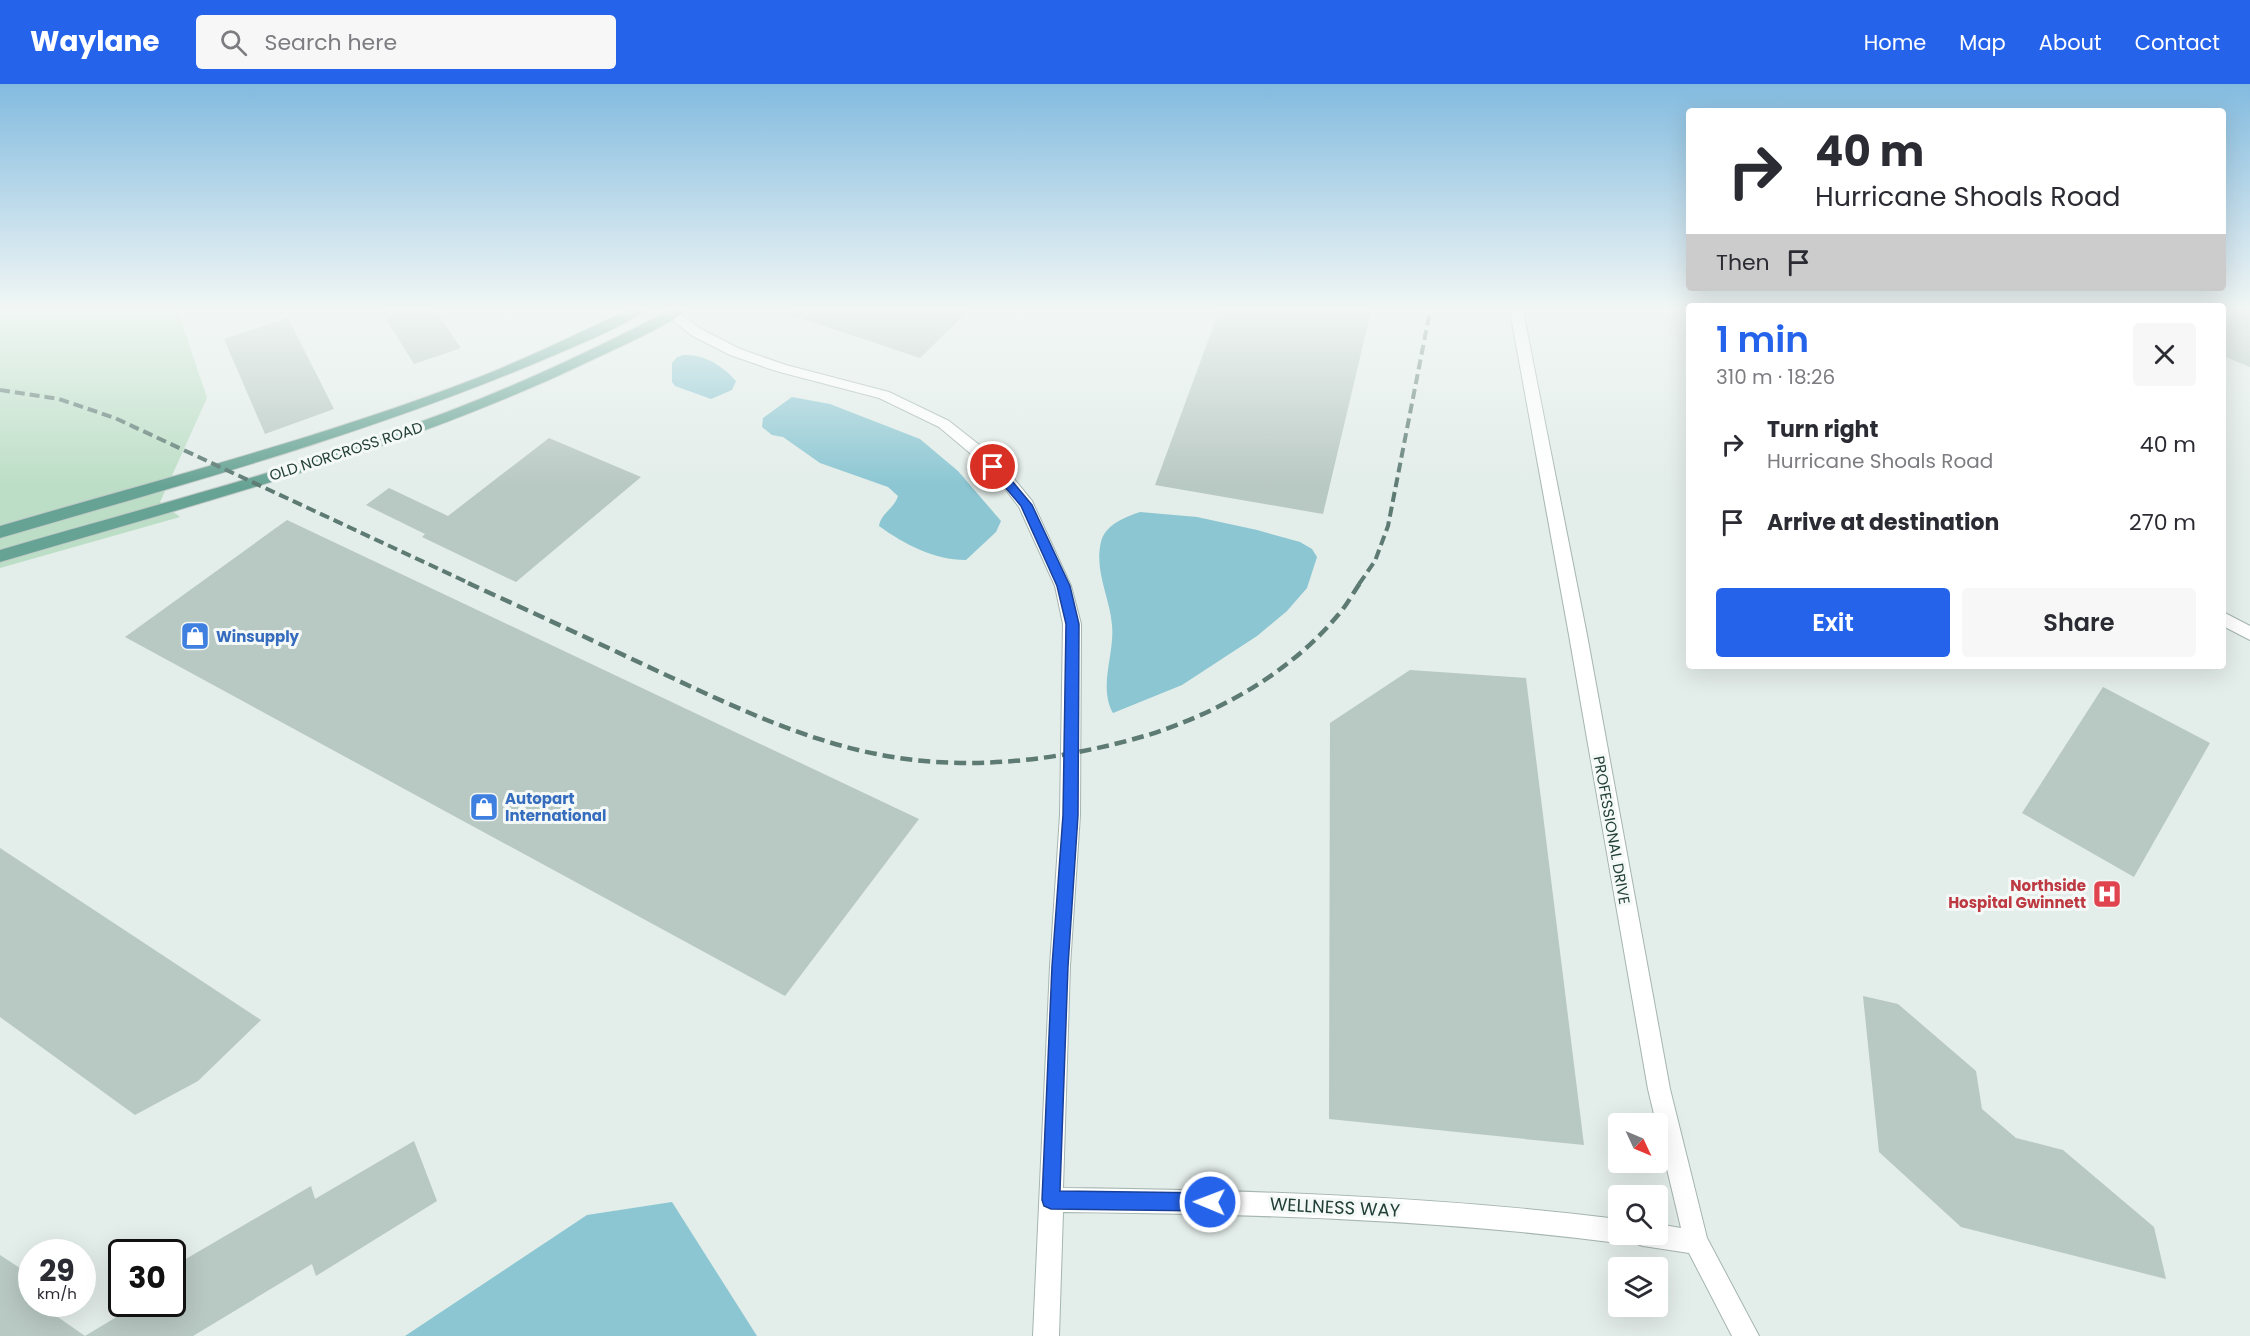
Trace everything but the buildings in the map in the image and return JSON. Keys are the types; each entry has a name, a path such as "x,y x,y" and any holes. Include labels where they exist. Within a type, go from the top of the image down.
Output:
{"main road":[{"name":"OLD NORCROSS ROAD","path":"0,532 299,445 397,413 509,369"},
{"name":"OLD NORCROSS ROAD","path":"0,556 392,438 561,369"}],"street":[{"path":"787,369 884,395 944,424 965,440 1005,478 1026,505 1063,586 1072,624 1070,815 1060,966 1046,1336"},
{"name":"PROFESSIONAL DRIVE","path":"1527,369 1578,635 1659,1089 1696,1242 1746,1336"},
{"path":"2226,620 2250,634"},
{"name":"WELLNESS WAY","path":"1051,1200 1278,1203 1545,1220 1608,1229"},
{"path":"1668,1238 1696,1242"}],"green space":[{"path":"0,369 197,369 207,398 160,502 180,517 0,568"}],"water":[{"path":"672,369 724,369 736,381 732,390 711,399 675,386 672,382"},
{"path":"792,397 830,404 920,439 958,471 1001,521 996,532 966,560 931,554 889,533 879,526 898,496 888,487 820,463 783,437 772,435 762,427 763,418"},
{"path":"1140,512 1197,517 1257,530 1300,542 1312,549 1317,557 1307,588 1287,611 1257,636 1182,685 1113,713 1107,692 1112,625 1099,553 1103,536 1111,526"},
{"path":"672,1202 757,1336 405,1336 587,1215"}],"railway":[{"path":"1359,584 1375,561 1388,526 1419,369"},
{"path":"0,390 59,399 115,418 471,584"},
{"path":"468,583 776,724 863,751 893,757 957,763 1022,760 1086,751 1148,735 1200,715 1251,688 1298,655 1338,615 1360,583"}],"place":[{"name":"Winsupply","path":"195,636"},
{"name":"Autopart International","path":"484,807"},
{"name":"Northside Hospital Gwinnett","path":"2107,894"}],"route":[{"path":"993,467 1005,478 1026,505 1063,586 1072,624 1070,815 1060,966 1051,1200 1210,1202"}]}
